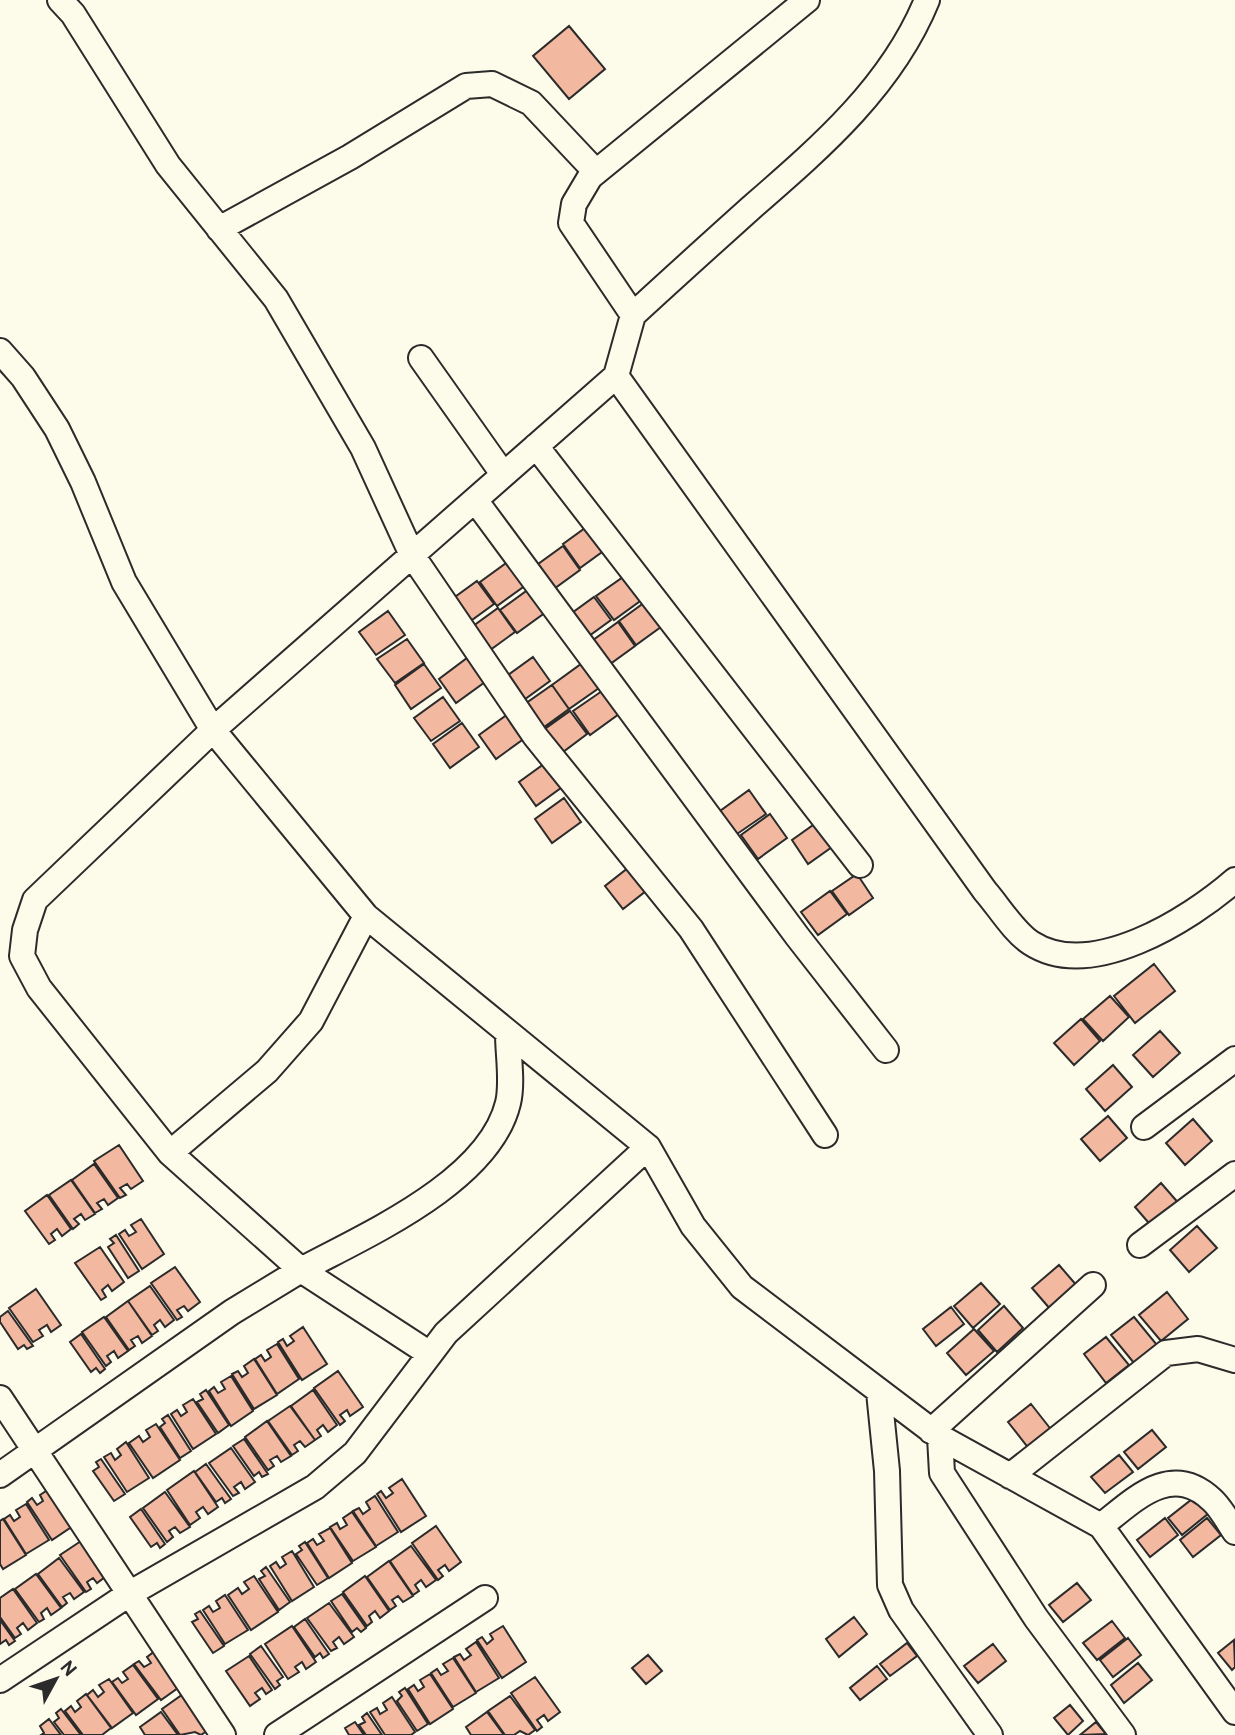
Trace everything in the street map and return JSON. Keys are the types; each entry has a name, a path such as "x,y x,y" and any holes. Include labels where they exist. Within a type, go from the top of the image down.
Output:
{"street":[{"path":"60,0 73,14 168,165 282,311 363,448 412,555 535,736 691,929 825,1135"},
{"path":"633,315 571,223 574,204 596,172 807,0"},
{"path":"430,1354 301,1270 170,1153 39,988 22,956 25,930 35,900 213,730 616,376 633,315 822,145 850,116 902,53 927,0"},
{"path":"219,229 350,157 466,86 492,84 531,103 596,172"},
{"path":"0,351 23,377 57,429 83,482 124,582 213,730 366,916 648,1147 693,1226 742,1287 936,1434 1101,1526 1235,1712"},
{"path":"421,358 503,474"},
{"path":"616,376 985,891 1030,943 1058,956 1096,956 1158,932 1219,894 1235,880"},
{"path":"536,446 860,865"},
{"path":"475,500 788,925 886,1050"},
{"path":"170,1153 267,1071 311,1021 366,916"},
{"path":"0,1475 232,1312 301,1270 387,1224 454,1179 488,1145 508,1102 508,1034"},
{"path":"1144,1127 1235,1059"},
{"path":"0,1681 129,1594 315,1487 355,1453 446,1333 648,1147"},
{"path":"1140,1245 1235,1174"},
{"path":"936,1434 1093,1285"},
{"path":"1010,1476 1166,1353 1198,1349 1235,1360"},
{"path":"879,1392 887,1471 890,1585 901,1610 990,1735"},
{"path":"0,1398 223,1735"},
{"path":"936,1434 942,1473 1036,1618 1123,1735"},
{"path":"1101,1526 1149,1488 1173,1483 1192,1488 1212,1500 1235,1532"},
{"path":"277,1735 485,1598"}],"building":[{"path":"569,26 605,69 569,99 533,56"},
{"path":"592,523 609,547 580,568 563,544"},
{"path":"563,546 580,570 551,591 534,567"},
{"path":"509,561 526,585 497,606 480,582"},
{"path":"626,575 643,599 614,620 596,596"},
{"path":"477,581 494,604 465,625 448,602"},
{"path":"529,589 546,612 517,633 500,610"},
{"path":"594,597 611,620 582,641 565,618"},
{"path":"648,600 665,624 636,645 619,621"},
{"path":"498,608 515,632 486,653 469,629"},
{"path":"388,611 405,635 376,655 359,632"},
{"path":"618,622 635,646 606,667 589,643"},
{"path":"407,639 424,663 395,683 377,659"},
{"path":"533,657 550,681 521,702 504,678"},
{"path":"467,658 485,682 456,703 439,679"},
{"path":"424,664 441,688 411,709 395,685"},
{"path":"581,664 599,688 569,709 552,685"},
{"path":"552,685 569,709 540,730 522,706"},
{"path":"602,691 619,714 590,735 573,711"},
{"path":"443,697 460,721 431,741 414,718"},
{"path":"570,711 587,734 559,755 542,731"},
{"path":"508,714 525,738 496,759 479,735"},
{"path":"462,723 479,747 450,768 433,744"},
{"path":"548,761 565,785 536,806 519,782"},
{"path":"749,790 766,814 737,834 720,811"},
{"path":"564,798 581,822 552,843 535,819"},
{"path":"770,814 787,838 758,859 741,835"},
{"path":"816,823 832,847 808,864 792,840"},
{"path":"633,864 651,887 623,909 605,886"},
{"path":"857,874 873,898 849,915 832,891"},
{"path":"830,891 847,914 818,935 801,912"},
{"path":"1154,964 1175,991 1135,1023 1114,996"},
{"path":"1110,996 1129,1017 1103,1041 1083,1019"},
{"path":"1081,1019 1100,1041 1074,1065 1054,1043"},
{"path":"1160,1031 1180,1053 1153,1077 1133,1055"},
{"path":"1113,1065 1132,1087 1105,1111 1086,1089"},
{"path":"1108,1116 1127,1138 1100,1161 1081,1139"},
{"path":"1193,1119 1212,1141 1185,1165 1166,1143"},
{"path":"119,1145 143,1181 131,1189 127,1184 120,1188 126,1195 120,1198 94,1161"},
{"path":"94,1164 118,1198 108,1205 104,1199 97,1203 102,1209 95,1213 72,1180"},
{"path":"71,1180 95,1214 85,1220 81,1214 74,1219 79,1224 73,1229 49,1195"},
{"path":"1161,1183 1181,1206 1154,1229 1135,1207"},
{"path":"47,1195 71,1229 62,1236 57,1229 51,1234 55,1240 49,1244 25,1211"},
{"path":"141,1219 164,1254 142,1269 119,1234 125,1230 129,1236 136,1232 131,1225"},
{"path":"1197,1226 1217,1248 1189,1272 1170,1250"},
{"path":"116,1235 139,1271 128,1278 108,1247 114,1243 110,1239"},
{"path":"100,1247 124,1282 112,1291 108,1285 102,1290 106,1297 101,1300 75,1263"},
{"path":"1059,1265 1078,1287 1051,1310 1032,1288"},
{"path":"175,1267 200,1302 188,1311 184,1306 177,1310 182,1317 177,1320 151,1283"},
{"path":"981,1283 1000,1304 973,1328 954,1306"},
{"path":"150,1286 174,1320 165,1327 160,1320 154,1325 158,1331 152,1335 128,1301"},
{"path":"36,1289 61,1325 51,1332 47,1325 39,1330 43,1336 33,1342 9,1308"},
{"path":"1167,1292 1188,1319 1161,1341 1139,1315"},
{"path":"128,1301 152,1336 142,1343 138,1336 131,1340 135,1346 129,1350 106,1317"},
{"path":"1004,1306 1023,1328 997,1352 978,1330"},
{"path":"951,1307 964,1324 936,1346 923,1329"},
{"path":"8,1311 33,1346 27,1349 24,1345 18,1349 0,1322 0,1317"},
{"path":"104,1317 128,1351 118,1358 114,1351 107,1356 111,1362 106,1366 82,1332"},
{"path":"1134,1317 1157,1345 1134,1363 1111,1335"},
{"path":"303,1327 327,1364 302,1380 278,1342 283,1339 287,1346 294,1341 290,1336"},
{"path":"974,1329 994,1351 966,1375 947,1353"},
{"path":"81,1334 105,1369 100,1373 96,1368 91,1372 70,1342"},
{"path":"1106,1337 1129,1365 1106,1383 1084,1354"},
{"path":"277,1344 299,1379 277,1394 255,1359 261,1355 265,1361 271,1357 267,1350"},
{"path":"254,1359 277,1395 254,1409 232,1374 238,1371 242,1377 248,1373 244,1366"},
{"path":"338,1371 363,1407 350,1416 347,1410 340,1415 345,1421 340,1425 314,1388"},
{"path":"231,1376 253,1411 231,1426 209,1391 214,1387 218,1393 225,1389 221,1382"},
{"path":"206,1390 229,1425 218,1433 197,1402 203,1399 200,1394"},
{"path":"313,1390 337,1425 328,1432 323,1425 317,1430 321,1436 315,1440 291,1406"},
{"path":"193,1399 216,1434 193,1449 171,1414 177,1410 181,1416 187,1412 183,1405"},
{"path":"1031,1404 1053,1432 1030,1450 1008,1422"},
{"path":"290,1406 315,1440 305,1447 300,1441 294,1445 298,1451 292,1455 268,1421"},
{"path":"168,1415 191,1451 180,1458 160,1427 165,1423 162,1419"},
{"path":"267,1421 291,1456 281,1462 277,1456 270,1460 274,1466 268,1470 245,1437"},
{"path":"156,1424 180,1460 153,1478 129,1443 139,1436 143,1442 150,1437 146,1430"},
{"path":"1152,1430 1166,1447 1138,1469 1124,1452"},
{"path":"244,1439 268,1474 262,1477 259,1472 254,1476 233,1446"},
{"path":"126,1442 149,1478 127,1492 104,1457 111,1453 115,1460 121,1455 117,1449"},
{"path":"231,1448 255,1482 245,1489 241,1482 234,1487 239,1493 233,1496 209,1463"},
{"path":"1119,1455 1133,1472 1105,1493 1091,1477"},
{"path":"101,1459 125,1494 114,1501 93,1471 99,1467 96,1462"},
{"path":"206,1464 231,1499 225,1503 222,1498 216,1502 195,1472"},
{"path":"194,1471 218,1507 208,1514 203,1507 196,1512 200,1518 190,1525 167,1490"},
{"path":"402,1479 426,1516 401,1532 377,1494 381,1491 386,1498 393,1493 389,1488"},
{"path":"52,1487 76,1524 52,1540 27,1502 32,1498 37,1505 43,1501 40,1495"},
{"path":"165,1492 190,1527 180,1533 175,1527 169,1531 173,1537 167,1542 143,1508"},
{"path":"375,1496 398,1532 376,1546 353,1511 359,1508 363,1514 370,1509 366,1502"},
{"path":"1196,1496 1209,1513 1182,1535 1168,1518"},
{"path":"26,1504 49,1540 26,1554 4,1519 10,1515 14,1521 20,1517 16,1510"},
{"path":"141,1509 165,1544 160,1548 157,1543 151,1547 130,1517"},
{"path":"352,1512 376,1547 353,1561 330,1527 337,1523 340,1529 347,1525 343,1518"},
{"path":"1165,1518 1178,1535 1150,1557 1137,1540"},
{"path":"1207,1518 1221,1535 1193,1557 1180,1540"},
{"path":"3,1519 26,1555 3,1569 0,1564 0,1521"},
{"path":"436,1526 461,1562 449,1571 445,1565 438,1570 443,1576 438,1580 412,1543"},
{"path":"330,1528 352,1563 329,1578 307,1543 313,1539 317,1545 324,1541 319,1534"},
{"path":"84,1539 109,1574 97,1583 93,1578 87,1582 91,1589 86,1592 60,1555"},
{"path":"305,1542 328,1578 317,1585 296,1554 302,1550 299,1546"},
{"path":"411,1546 436,1580 426,1587 421,1580 415,1585 419,1591 413,1595 390,1561"},
{"path":"292,1551 314,1587 292,1601 270,1566 276,1562 280,1568 286,1564 282,1557"},
{"path":"59,1558 84,1592 74,1599 70,1593 63,1597 67,1603 62,1607 38,1574"},
{"path":"389,1561 413,1596 403,1602 398,1596 392,1600 396,1606 390,1610 367,1577"},
{"path":"266,1567 290,1602 279,1610 259,1579 265,1576 261,1571"},
{"path":"36,1574 61,1608 51,1615 47,1608 41,1613 44,1619 39,1622 15,1589"},
{"path":"254,1576 278,1612 251,1630 228,1595 238,1588 242,1594 249,1589 244,1582"},
{"path":"365,1576 389,1611 380,1618 375,1611 369,1616 372,1622 367,1626 343,1592"},
{"path":"1077,1583 1091,1600 1063,1622 1049,1605"},
{"path":"13,1589 37,1623 28,1630 23,1623 17,1628 21,1634 15,1638 0,1617 0,1598"},
{"path":"342,1594 366,1628 361,1632 357,1628 352,1632 331,1601"},
{"path":"225,1595 248,1630 225,1644 203,1610 209,1606 213,1612 220,1608 216,1601"},
{"path":"329,1603 354,1637 344,1644 339,1637 333,1642 337,1648 331,1651 307,1618"},
{"path":"200,1611 224,1646 213,1653 192,1622 198,1619 195,1614"},
{"path":"854,1617 867,1634 839,1657 826,1639"},
{"path":"305,1619 329,1654 323,1658 320,1653 315,1657 294,1627"},
{"path":"0,1620 15,1641 9,1645 6,1640 0,1644"},
{"path":"1112,1621 1125,1638 1097,1660 1083,1643"},
{"path":"292,1626 316,1662 306,1669 302,1662 295,1667 299,1672 288,1679 265,1644"},
{"path":"503,1626 526,1662 502,1678 477,1640 482,1637 487,1644 493,1639 490,1634"},
{"path":"1128,1638 1141,1655 1113,1677 1100,1660"},
{"path":"1234,1640 1235,1667 1232,1670 1218,1653"},
{"path":"476,1642 499,1678 476,1692 454,1657 460,1654 464,1660 471,1655 466,1649"},
{"path":"907,1643 917,1656 890,1676 880,1664"},
{"path":"993,1644 1006,1661 978,1683 964,1666"},
{"path":"261,1646 283,1677 277,1681 280,1685 275,1689 250,1654"},
{"path":"159,1648 185,1683 161,1700 134,1664 139,1661 144,1667 151,1663 147,1657"},
{"path":"648,1655 662,1671 646,1684 632,1668"},
{"path":"249,1656 272,1690 266,1694 262,1688 255,1693 260,1699 250,1706 226,1671"},
{"path":"453,1658 476,1693 453,1707 431,1673 437,1669 441,1675 448,1671 443,1664"},
{"path":"1138,1663 1152,1680 1124,1703 1111,1685"},
{"path":"133,1665 158,1699 136,1715 112,1682 118,1678 122,1683 128,1679 123,1672"},
{"path":"877,1666 887,1679 860,1700 850,1688"},
{"path":"430,1674 453,1709 430,1724 408,1689 414,1685 418,1691 424,1687 420,1680"},
{"path":"535,1677 560,1712 548,1721 544,1715 537,1720 542,1727 537,1731 511,1693"},
{"path":"109,1679 133,1713 112,1728 87,1695 93,1690 98,1697 104,1692 99,1685"},
{"path":"405,1688 428,1724 417,1731 397,1701 402,1696 399,1692"},
{"path":"186,1692 211,1728 201,1735 195,1732 180,1735 162,1709"},
{"path":"86,1694 111,1728 102,1735 83,1735 65,1711 71,1706 75,1712 81,1707 77,1701"},
{"path":"510,1696 535,1730 528,1735 520,1731 514,1735 505,1735 488,1711"},
{"path":"392,1697 415,1732 411,1735 385,1735 370,1712 377,1708 380,1714 387,1710 383,1703"},
{"path":"1070,1705 1083,1721 1068,1735 1054,1718"},
{"path":"61,1709 81,1735 64,1735 54,1722 59,1718 56,1713"},
{"path":"161,1712 178,1735 145,1735 140,1727"},
{"path":"487,1712 504,1735 471,1735 466,1727"},
{"path":"367,1713 382,1735 366,1735 359,1725 365,1722 362,1717"},
{"path":"49,1719 61,1735 41,1735 44,1733 40,1726"},
{"path":"355,1722 364,1735 349,1735 345,1728"},
{"path":"1096,1722 1106,1734 1080,1735"}]}
